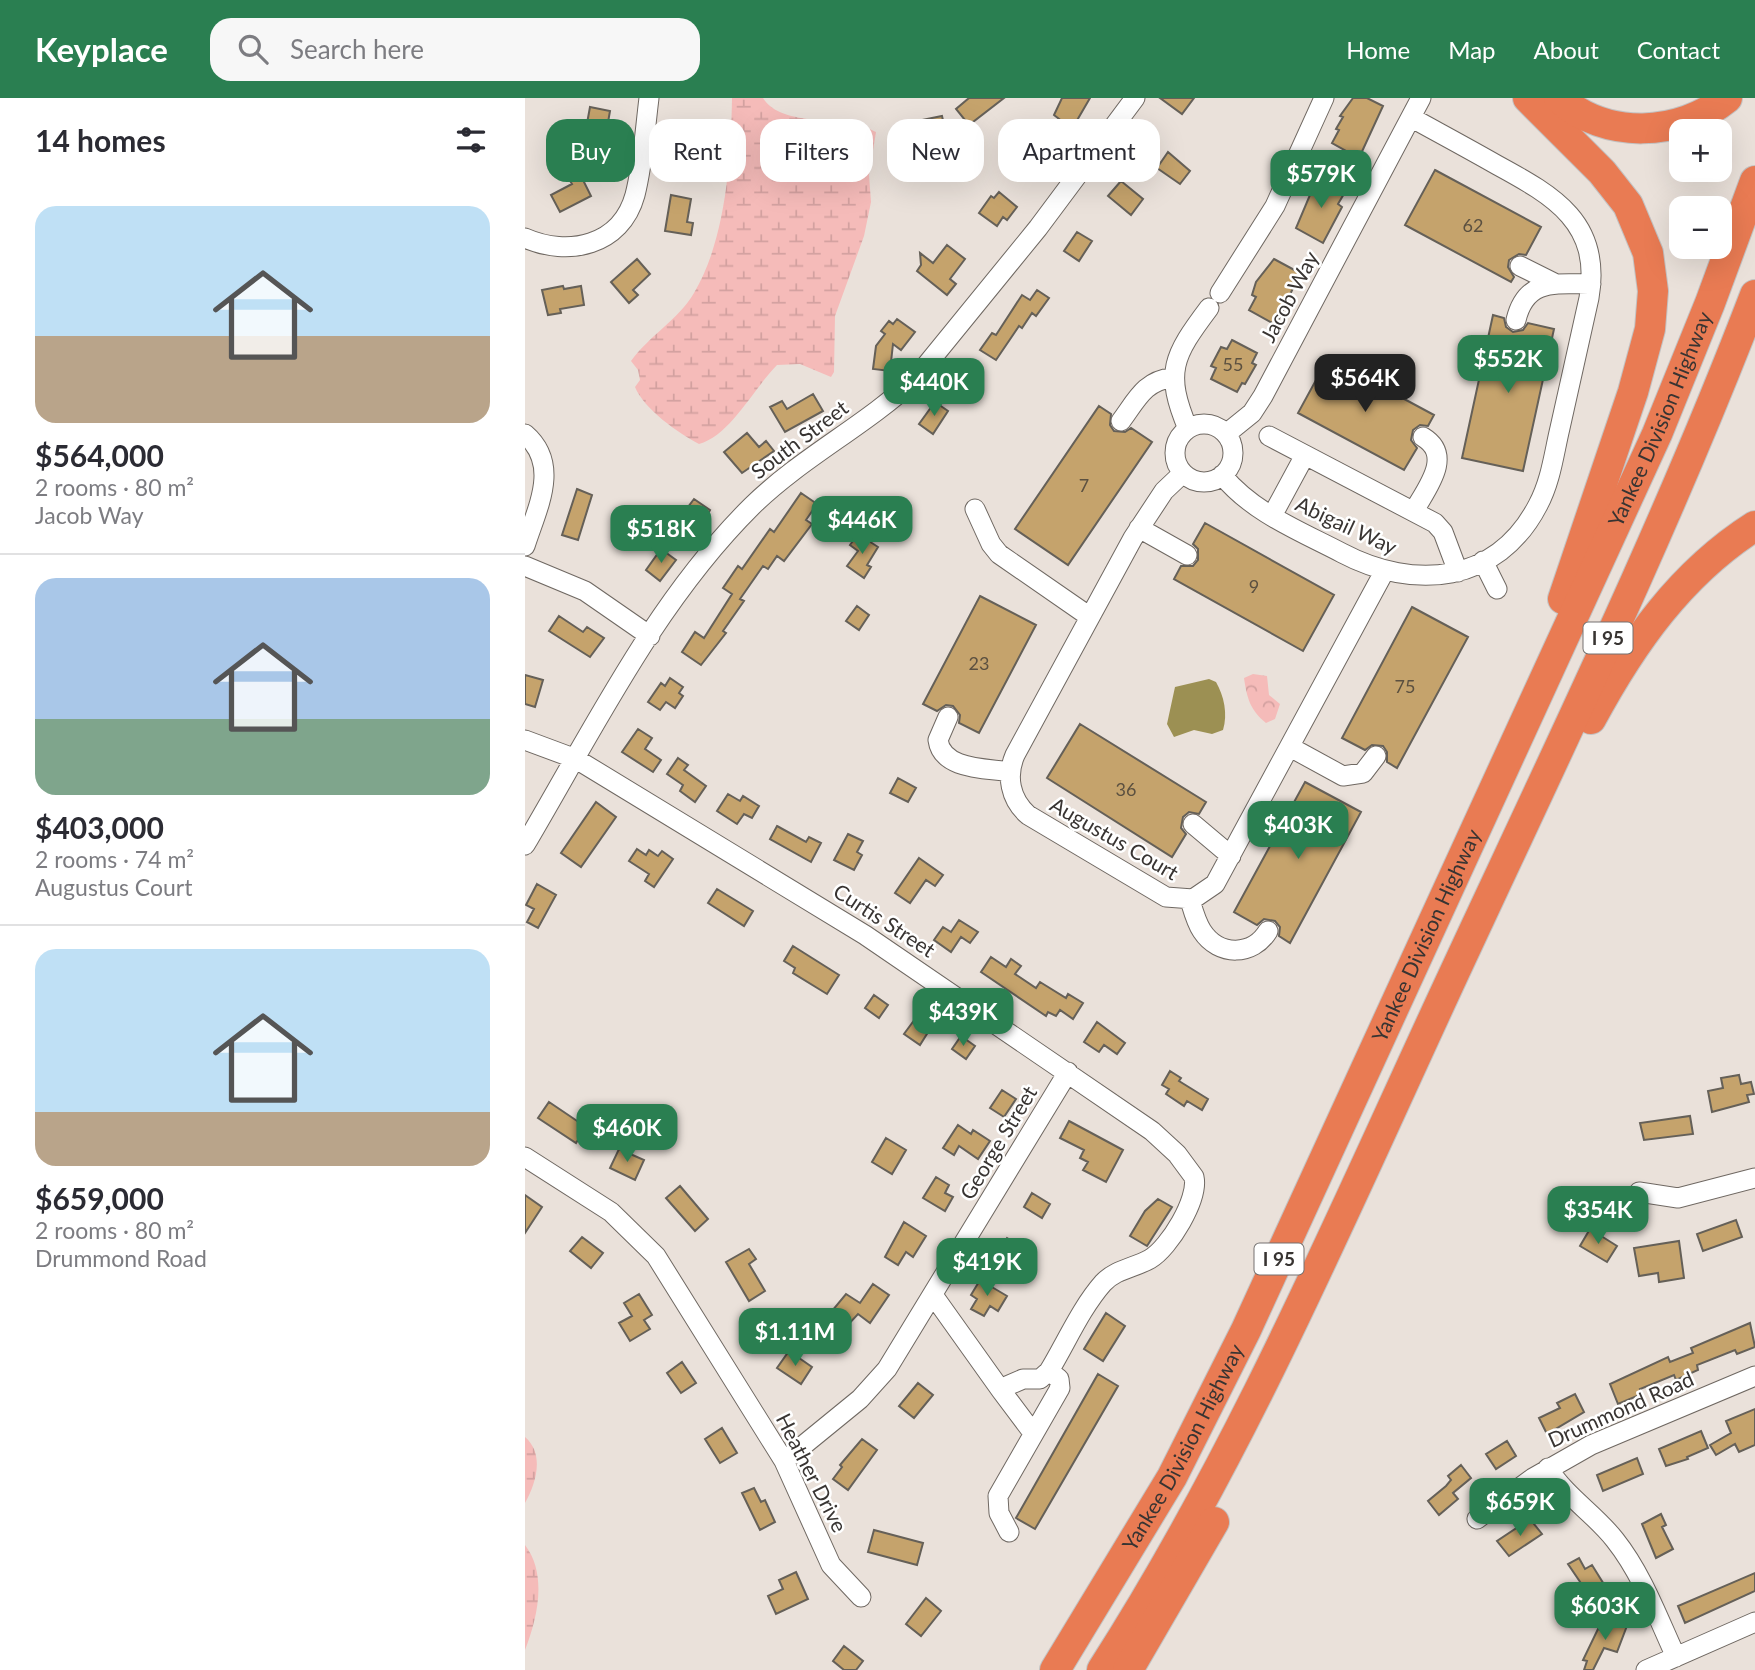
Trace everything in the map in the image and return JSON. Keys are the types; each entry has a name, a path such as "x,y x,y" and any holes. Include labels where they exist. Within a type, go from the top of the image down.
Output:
{"highway":[{"path":"1475,833 1593,519 1633,393 1653,306 1647,253 1628,205 1602,172 1528,98"},
{"path":"1559,98 1580,113 1605,124 1643,129 1689,120 1727,98"},
{"name":"Yankee Division Highway","path":"1055,1670 1145,1524 1216,1392 1657,434 1710,303 1755,181"},
{"name":"Yankee Division Highway","path":"1102,1670 1213,1484 1257,1399 1658,527 1755,295"},
{"path":"1452,978 1628,654 1685,583 1728,545 1755,527"},
{"path":"1128,1670 1205,1540 1272,1405 1295,1356 1331,1241"}],"street":[{"path":"525,238 552,247 576,248 592,244 617,227 635,196 649,98"},
{"name":"South Street","path":"525,845 650,636 701,565 750,508 810,456 892,400 924,369 1038,228 1135,98"},
{"path":"1188,429 1177,402 1172,378 1178,352 1275,206 1324,98"},
{"name":"Jacob Way","path":"1226,434 1252,413 1263,396 1421,98"},
{"name":"Abigail Way","path":"1222,475 1239,496 1272,516 1384,572 1420,577 1458,572 1483,561 1521,531 1545,489 1591,284 1589,255 1582,234 1556,200 1412,118"},
{"path":"1520,266 1556,284"},
{"path":"1516,320 1527,295 1539,287 1591,284"},
{"path":"1121,421 1148,385 1160,379 1172,378"},
{"path":"1206,425 1226,434 1233,453 1231,463 1222,475 1202,482 1183,473 1176,450 1179,440 1188,429 1206,425"},
{"path":"525,434 540,452 545,474 525,546"},
{"path":"1269,436 1413,511 1442,530 1458,572"},
{"path":"1413,511 1437,465 1434,447 1423,437"},
{"path":"1272,516 1305,455"},
{"path":"948,717 939,740 945,756 954,762 1010,772 1015,755 1139,528 1164,491 1183,473"},
{"path":"975,509 988,540 999,554 1090,617"},
{"path":"1139,528 1187,555"},
{"path":"1483,561 1497,589"},
{"path":"525,566 576,586 650,636"},
{"name":"Augustus Court","path":"1010,772 1016,801 1033,818 1166,897 1190,900 1211,888 1231,856 1384,572"},
{"name":"Curtis Street","path":"525,740 576,759 865,935 1068,1072 1158,1136 1183,1160 1194,1177 1192,1201 1165,1245 1149,1260 1115,1274 1101,1286 1049,1371"},
{"path":"1290,747 1347,776 1363,773 1376,756"},
{"path":"1192,824 1231,856"},
{"path":"1190,900 1203,932 1224,948 1237,951 1250,948 1268,931"},
{"name":"George Street","path":"784,1461 869,1391 894,1358 1068,1072"},
{"name":"Heather Drive","path":"525,1157 595,1200 644,1241 667,1270 784,1461 831,1566 861,1597"},
{"path":"1639,1192 1678,1198 1755,1178"},
{"path":"933,1295 1033,1433"},
{"path":"1000,1389 1023,1379 1041,1379 1049,1371 1059,1379 1059,1388 998,1496 999,1513 1009,1532"},
{"name":"Drummond Road","path":"1477,1519 1548,1468 1614,1435 1755,1376"},
{"path":"1548,1468 1563,1489 1617,1542 1637,1575 1676,1657"},
{"path":"1646,1670 1755,1622"}],"green space":[{"path":"732,98 763,98 772,108 784,114 809,119 760,119 760,182 870,182 871,202 864,236 835,316 834,372 831,377 800,364 777,365 731,422 721,432 699,444 681,434 646,404 635,387 640,380 638,370 631,361 672,320 694,293 713,248 727,182 746,182 746,119 731,119"},
{"path":"1253,674 1267,676 1269,695 1280,704 1275,719 1266,723 1253,708 1246,692 1244,678"},
{"path":"525,1437 535,1452 537,1469 525,1503"},
{"path":"525,1545 536,1570 538,1597 525,1650"}],"shaded area":[{"path":"1209,679 1216,682 1223,699 1223,730 1212,734 1194,730 1174,737 1167,724 1175,687"}],"building":[{"path":"969,98 1004,98 977,119 964,119 956,109"},
{"path":"1062,98 1090,98 1078,119 1059,119 1054,115"},
{"path":"1160,98 1194,98 1182,114"},
{"path":"1353,98 1367,98 1383,106 1359,158 1332,143 1343,117 1340,116"},
{"path":"590,107 610,111 609,119 588,119"},
{"path":"1168,152 1190,171 1180,184 1160,170 1160,164"},
{"path":"1435,170 1541,227 1526,255 1519,254 1509,260 1508,267 1514,277 1511,282 1405,225"},
{"path":"1318,176 1345,192 1338,204 1342,207 1323,243 1296,228"},
{"path":"571,182 584,182 591,196 560,212 551,195 572,184"},
{"path":"1122,182 1143,199 1131,215 1108,196"},
{"path":"999,192 1017,207 1007,220 1003,217 997,226 979,213 991,196 994,198"},
{"path":"671,195 691,199 687,222 693,223 691,235 665,231"},
{"path":"1077,232 1092,241 1079,261 1064,251"},
{"path":"947,245 965,259 950,279 956,284 947,295 917,271 921,265 920,253 933,263"},
{"path":"637,259 650,274 633,290 638,295 629,303 611,282"},
{"path":"1274,259 1300,273 1276,325 1249,310 1256,297 1252,295 1256,282"},
{"path":"563,286 564,289 581,286 584,305 560,309 561,313 548,315 542,290"},
{"path":"1037,290 1049,298 1036,316 1032,313 1022,328 1019,326 996,360 980,350 992,333 996,335 1022,295 1030,300"},
{"path":"1493,315 1504,318 1506,327 1513,332 1523,330 1528,323 1554,329 1523,471 1462,458"},
{"path":"897,319 915,332 901,350 893,344 890,371 873,369 876,346 885,334 881,331 889,321 893,324"},
{"path":"1232,340 1257,353 1252,363 1256,365 1237,392 1211,379 1216,368 1211,366 1221,347 1227,349"},
{"path":"1328,358 1434,415 1428,426 1420,425 1413,430 1411,440 1417,448 1404,470 1298,413"},
{"path":"813,394 823,411 785,432 770,407 782,401 787,409"},
{"path":"935,402 948,411 933,434 919,424"},
{"path":"1099,406 1111,414 1110,425 1114,431 1125,432 1131,428 1152,442 1068,565 1015,529"},
{"path":"747,433 759,447 766,441 774,451 742,473 724,452"},
{"path":"577,489 592,495 578,540 562,535"},
{"path":"801,493 817,504 806,520 812,524 784,561 777,556 768,569 763,566 740,599 744,601 723,631 726,633 701,665 682,652 695,632 704,638 732,594 723,588 738,566 742,569 770,529 774,532"},
{"path":"694,499 710,510 697,533 679,519"},
{"path":"1205,523 1334,595 1303,651 1174,579 1181,566 1193,566 1198,560 1198,549 1193,544"},
{"path":"858,534 878,547 867,565 871,567 864,578 847,566 858,551 850,545"},
{"path":"661,549 676,560 660,581 646,570"},
{"path":"980,596 1036,625 979,733 959,723 960,715 953,706 946,705 937,711 923,704"},
{"path":"857,606 869,615 859,630 846,621"},
{"path":"1412,607 1468,637 1397,768 1387,762 1387,752 1383,746 1372,745 1365,750 1342,738"},
{"path":"559,616 583,632 587,627 604,638 590,657 549,631"},
{"path":"525,675 543,680 535,707 525,704"},
{"path":"670,678 683,687 679,693 683,696 675,708 666,702 660,710 648,702 661,683 665,686"},
{"path":"1080,724 1206,802 1199,814 1189,812 1183,817 1181,828 1186,834 1172,857 1047,778"},
{"path":"638,729 652,738 645,749 661,760 653,772 622,752"},
{"path":"678,758 688,765 684,770 706,786 695,802 680,791 683,785 667,774"},
{"path":"898,778 916,788 908,802 890,793"},
{"path":"1305,782 1361,812 1290,943 1279,936 1280,927 1275,921 1264,919 1257,925 1234,912"},
{"path":"728,794 740,801 743,796 759,806 752,818 744,814 737,824 717,811"},
{"path":"596,802 616,817 581,867 561,853"},
{"path":"777,826 806,842 809,837 821,843 811,862 770,839"},
{"path":"848,834 863,841 857,852 862,855 854,870 834,860"},
{"path":"637,849 646,855 649,850 658,856 662,851 673,859 654,887 645,881 649,874 629,861"},
{"path":"919,858 943,875 935,886 926,880 910,903 895,893"},
{"path":"537,884 556,895 538,928 527,922 534,909 526,905"},
{"path":"717,889 753,911 744,926 708,903"},
{"path":"959,920 978,932 970,943 961,937 951,952 934,940 943,927 951,932"},
{"path":"793,946 839,975 827,994 793,973 795,968 784,961"},
{"path":"991,957 1006,967 1011,959 1021,966 1015,974 1036,988 1040,982 1066,998 1068,994 1083,1003 1073,1019 1060,1010 1056,1016 1048,1012 1046,1016 981,972"},
{"path":"874,995 888,1005 879,1018 865,1008"},
{"path":"915,1019 930,1029 920,1045 904,1034"},
{"path":"1097,1022 1125,1043 1117,1054 1104,1045 1099,1052 1084,1042"},
{"path":"961,1036 975,1046 966,1059 952,1049"},
{"path":"1170,1071 1181,1078 1179,1081 1208,1099 1202,1110 1187,1101 1184,1106 1166,1094 1169,1089 1162,1085"},
{"path":"1739,1075 1741,1084 1751,1082 1754,1094 1747,1095 1749,1102 1712,1112 1708,1091 1723,1088 1721,1078"},
{"path":"1002,1090 1016,1099 1004,1117 990,1108"},
{"path":"549,1102 586,1127 576,1143 538,1118"},
{"path":"1690,1116 1693,1134 1644,1140 1640,1123"},
{"path":"1069,1121 1123,1150 1106,1182 1083,1170 1088,1162 1080,1158 1084,1150 1060,1138"},
{"path":"958,1125 971,1134 973,1130 990,1141 978,1159 959,1146 954,1155 943,1148"},
{"path":"886,1138 906,1150 892,1174 872,1162"},
{"path":"619,1149 644,1160 635,1180 610,1168"},
{"path":"936,1177 949,1185 945,1193 953,1197 945,1211 923,1198"},
{"path":"680,1186 708,1219 695,1231 666,1198"},
{"path":"1032,1193 1050,1204 1042,1218 1024,1207"},
{"path":"525,1195 542,1207 525,1233"},
{"path":"1158,1199 1172,1207 1147,1246 1130,1236 1145,1211"},
{"path":"1736,1220 1742,1237 1703,1251 1697,1234"},
{"path":"904,1222 926,1236 913,1257 906,1252 898,1265 885,1257"},
{"path":"1590,1229 1617,1246 1607,1262 1580,1246"},
{"path":"582,1237 603,1253 591,1268 570,1251"},
{"path":"1007,1238 1022,1247 1019,1251 1035,1262 1025,1277 1002,1261 1004,1258 997,1254"},
{"path":"1679,1241 1684,1278 1659,1282 1658,1273 1639,1276 1634,1248"},
{"path":"749,1249 756,1259 749,1264 765,1291 749,1301 726,1262"},
{"path":"980,1280 1007,1296 998,1311 990,1306 984,1316 971,1309 977,1299 971,1295"},
{"path":"873,1284 889,1295 870,1323 858,1314 845,1328 827,1317 846,1294 860,1303"},
{"path":"639,1294 652,1315 644,1320 650,1329 630,1341 619,1323 632,1316 624,1303"},
{"path":"1106,1313 1125,1326 1103,1361 1084,1349"},
{"path":"1750,1323 1755,1347 1737,1354 1735,1350 1697,1365 1698,1370 1676,1380 1674,1375 1640,1389 1642,1394 1618,1404 1610,1384 1668,1357 1670,1362 1693,1353 1691,1348"},
{"path":"789,1351 812,1367 801,1384 777,1368"},
{"path":"682,1362 696,1383 681,1393 667,1373"},
{"path":"1098,1374 1118,1386 1035,1529 1016,1518"},
{"path":"918,1383 933,1395 914,1418 899,1406"},
{"path":"1575,1394 1584,1412 1547,1434 1539,1418 1560,1408 1557,1403"},
{"path":"1755,1409 1755,1445 1739,1452 1735,1444 1716,1455 1710,1445 1731,1433 1726,1421"},
{"path":"722,1428 737,1453 720,1463 705,1439"},
{"path":"1701,1431 1708,1448 1687,1457 1688,1459 1666,1466 1659,1449"},
{"path":"862,1439 877,1450 848,1490 833,1479 842,1467 840,1465"},
{"path":"1507,1441 1516,1456 1496,1469 1486,1454"},
{"path":"1637,1458 1643,1474 1603,1491 1597,1475"},
{"path":"1461,1465 1471,1478 1453,1493 1458,1499 1439,1515 1428,1501 1446,1486 1451,1480 1448,1476"},
{"path":"754,1488 761,1502 765,1500 775,1522 760,1530 742,1493"},
{"path":"1661,1514 1666,1525 1662,1527 1673,1549 1656,1558 1642,1524"},
{"path":"1530,1519 1542,1534 1509,1556 1497,1541"},
{"path":"874,1530 923,1543 917,1565 868,1552"},
{"path":"1579,1558 1585,1569 1592,1565 1605,1586 1589,1595 1568,1564"},
{"path":"796,1572 808,1599 776,1614 768,1596 783,1589 779,1580"},
{"path":"1755,1573 1755,1591 1685,1623 1678,1606"},
{"path":"926,1598 941,1611 921,1636 906,1624"},
{"path":"1610,1617 1628,1623 1617,1652 1604,1648 1593,1670 1584,1670 1587,1661 1583,1660 1598,1629 1605,1631"},
{"path":"844,1646 863,1661 856,1670 844,1670 833,1661"}]}
